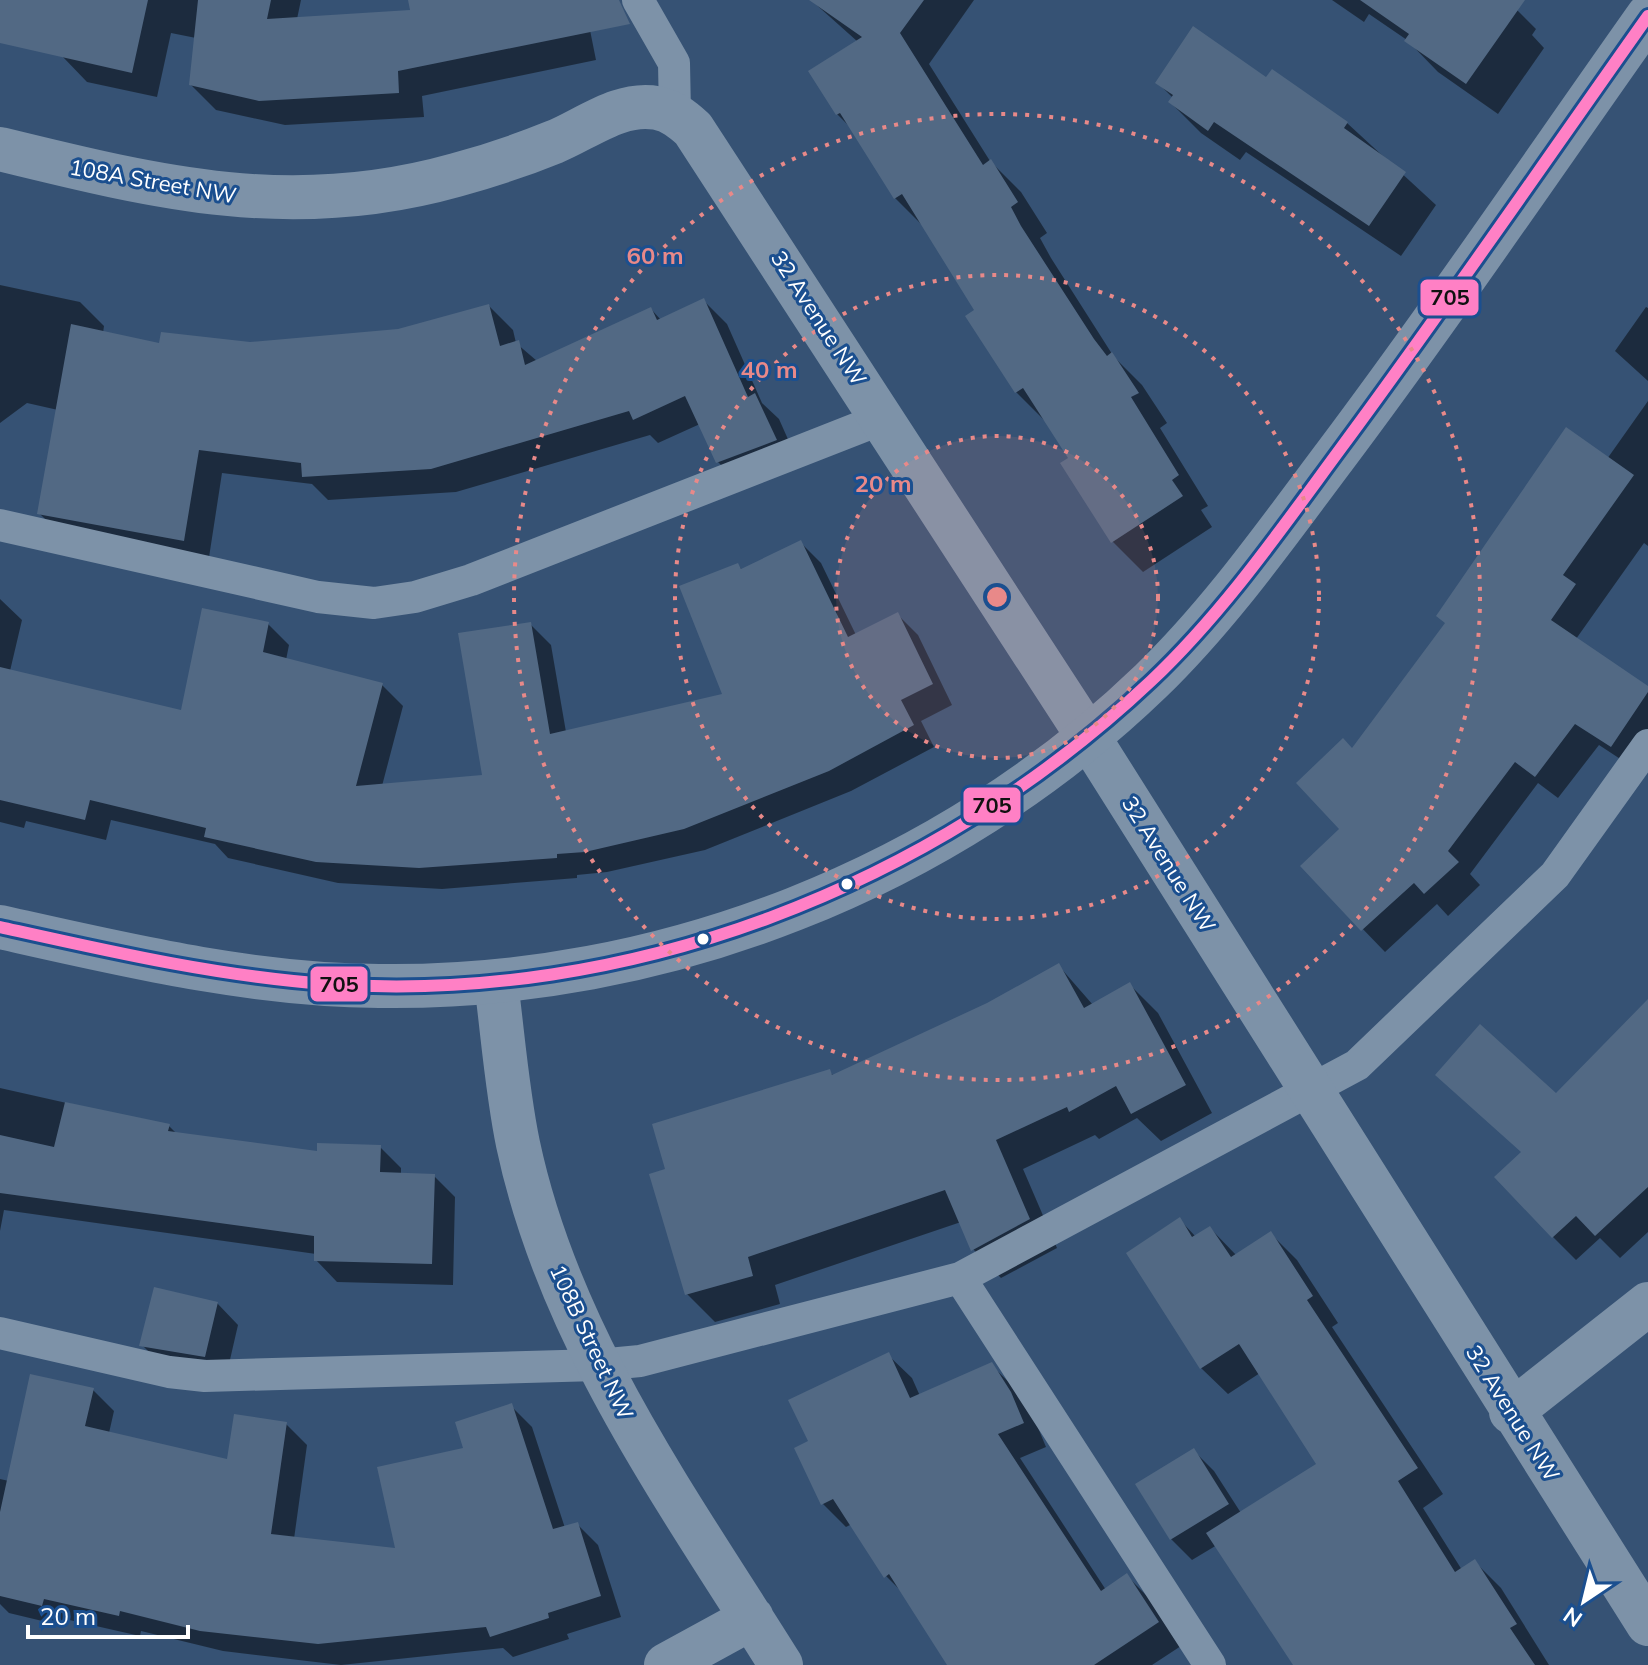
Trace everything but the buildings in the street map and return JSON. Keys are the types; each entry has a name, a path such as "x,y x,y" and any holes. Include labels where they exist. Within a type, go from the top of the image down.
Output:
{"street":[{"path":"0,927 165,965 274,980 378,986 496,982 611,965 717,937 821,898 914,854 1005,800 1089,738 1204,625 1257,560 1395,375 1648,16"},
{"name":"108A Street NW","path":"0,149 137,182 231,197 328,199 422,185 494,165 557,141 614,113 655,107 675,114"},
{"name":"32 Avenue NW","path":"675,114 711,151 884,418 1312,1089 1511,1412 1648,1624"},
{"name":"108B Street NW","path":"496,982 518,1144 555,1263 598,1365 642,1445 781,1665"},
{"path":"1511,1412 1648,1304"},
{"path":"666,1665 752,1618"}],"lane":[{"path":"638,0 674,63 675,114"},
{"path":"0,525 318,597 374,603 415,597 471,580 884,418"},
{"path":"0,1333 169,1372 205,1376 598,1365 640,1361 960,1278 1357,1065 1555,875 1648,745"},
{"path":"960,1278 1210,1665"}],"transit line":[{"name":"705","path":"0,927 162,962 244,975 327,984 440,985 552,974 663,952 770,918 874,873 973,818 1065,754 1151,681 1203,627 1274,539 1380,395 1648,16"}]}
